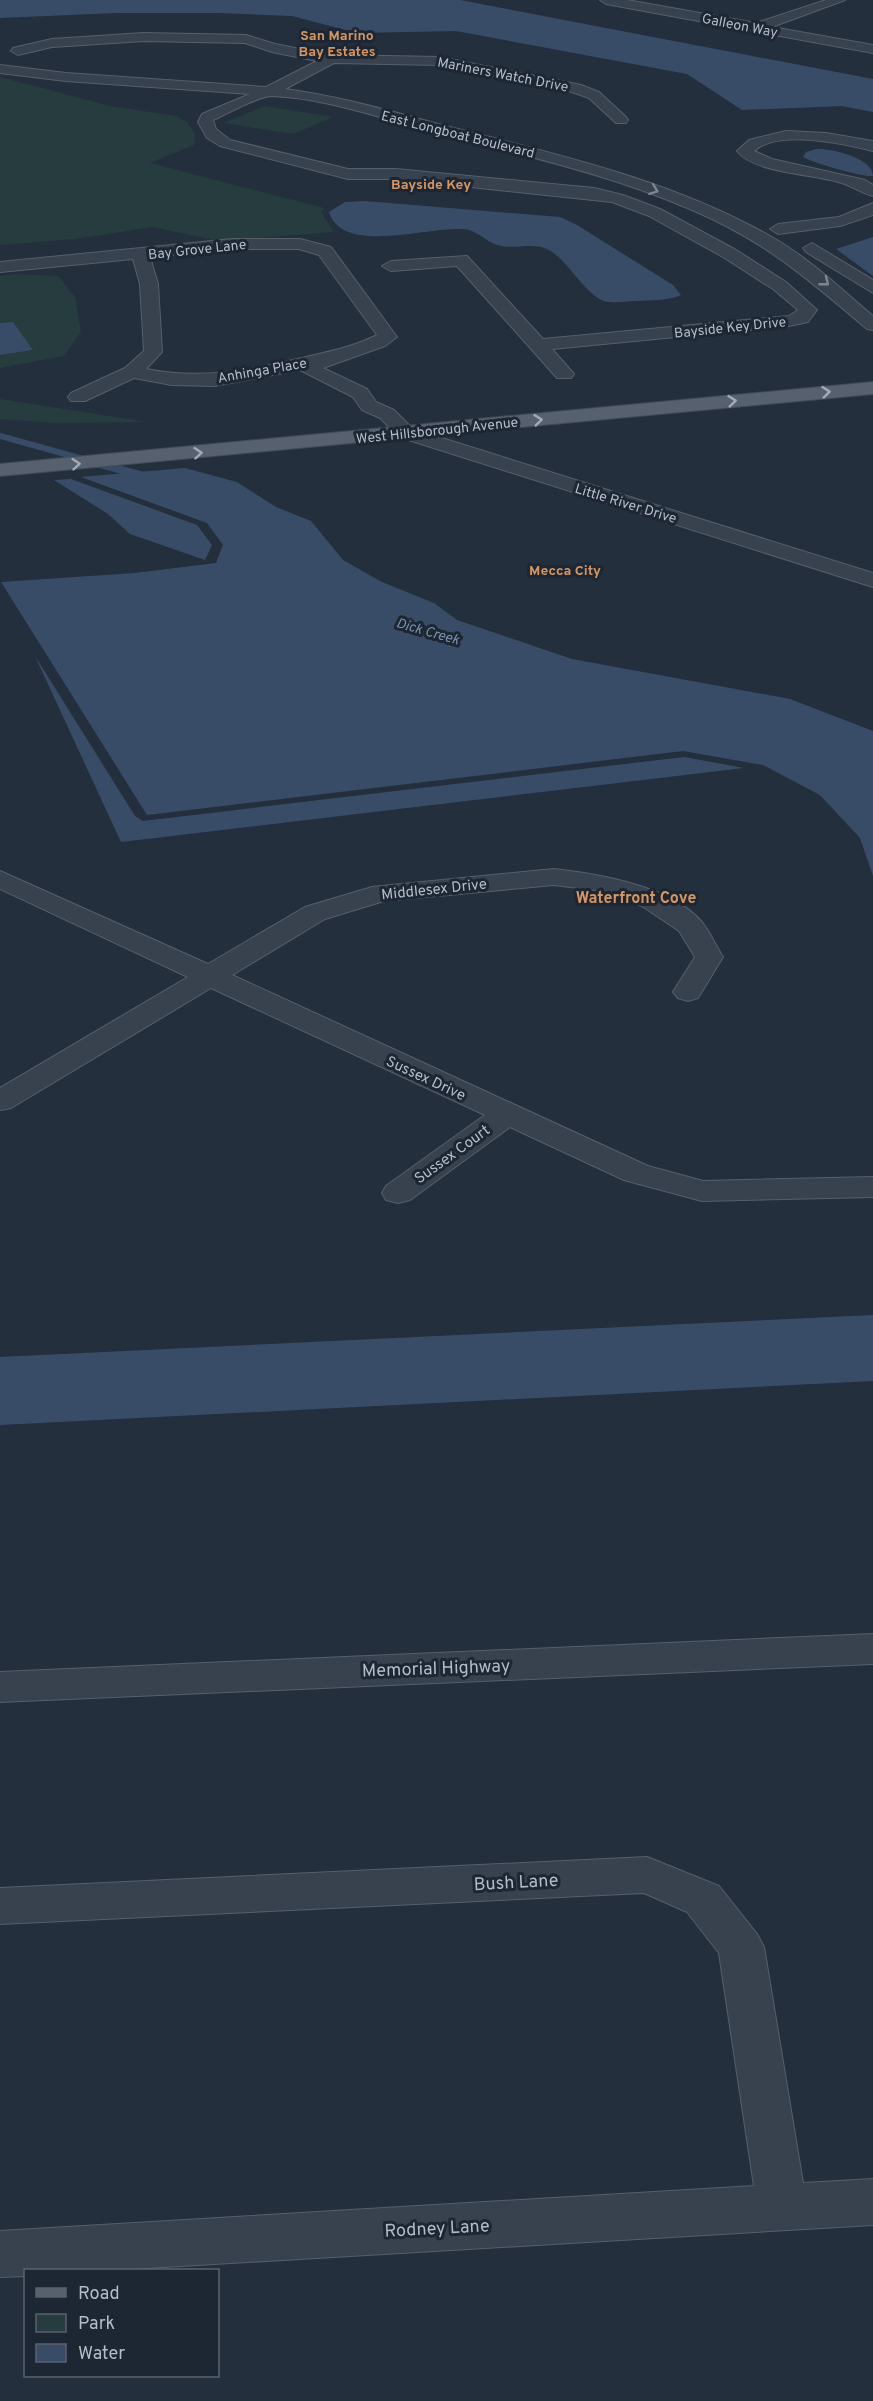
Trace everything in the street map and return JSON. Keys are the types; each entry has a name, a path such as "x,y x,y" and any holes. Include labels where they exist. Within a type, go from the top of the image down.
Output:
{"main road":[{"name":"West Hillsborough Avenue","path":"9,470 873,388"},
{"name":"West Hillsborough Avenue","path":"351,417 409,411"}],"street":[{"name":"Galleon Way","path":"606,0 873,50"},
{"path":"756,28 837,1"},
{"name":"Mariners Watch Drive","path":"18,51 51,43 144,36 246,39 272,48 331,59 440,61 576,88 594,95 621,120"},
{"path":"274,89 331,59"},
{"name":"East Longboat Boulevard","path":"0,67 74,77 274,89 372,101 596,159 694,191 873,288"},
{"name":"East Longboat Boulevard","path":"274,89 604,173 777,236 802,264 873,325"},
{"name":"Bayside Key Drive","path":"274,89 207,117 205,124 216,139 225,143 348,174 390,174 607,196 653,212 782,286 806,306 807,315 789,321 538,345"},
{"path":"873,146 838,139 791,136 762,139 750,145 745,151 761,160 852,180 873,191"},
{"name":"Bayside Key Drive","path":"294,160 350,158 382,166 390,170 390,174"},
{"path":"714,246 777,236 846,219 873,208"},
{"name":"Bay Grove Lane","path":"0,267 141,255 232,244 300,244 325,251 388,337 324,368"},
{"path":"78,398 132,372 153,352 149,284 141,255"},
{"path":"391,266 461,260 564,374"},
{"path":"842,297 873,295"},
{"path":"346,362 394,402 387,414 369,406 360,393 324,368 346,362"},
{"name":"Anhinga Place","path":"132,372 178,380 201,380 324,368"},
{"name":"Little River Drive","path":"387,414 406,433 873,580"},
{"name":"Middlesex Drive","path":"0,1101 315,913 382,893 554,877 599,882 652,900 690,926 709,957 688,992"},
{"name":"Sussex Drive","path":"0,879 207,977 636,1173 702,1191 873,1186"},
{"name":"Sussex Court","path":"398,1193 506,1115"},
{"name":"Memorial Highway","path":"0,1687 873,1649"},
{"name":"Bush Lane","path":"0,1906 647,1875 703,1899 741,1947 782,2207"},
{"name":"Rodney Lane","path":"0,2254 873,2202"}],"green space":[{"path":"0,77 110,106 176,116 187,122 195,134 194,145 150,163 324,208 321,212 334,232 218,241 153,227 75,239 0,245"},
{"path":"265,106 333,117 293,134 223,123"},
{"path":"15,274 58,276 75,297 81,332 64,356 0,368 0,355 32,350 13,322 0,323 0,276"},
{"path":"0,399 147,422 54,423 0,419"}],"water":[{"path":"0,0 460,0 873,79 873,112 842,106 742,110 687,74 456,31 357,33 292,16 218,13 116,13 0,18"},
{"path":"816,149 841,152 859,159 871,170 873,176 838,169 803,157 806,152"},
{"path":"365,201 560,217 577,225 673,285 681,295 659,300 604,301 589,291 555,254 541,247 497,245 469,230 454,229 392,236 352,233 338,226 329,212 345,202"},
{"path":"873,237 873,276 836,249"},
{"path":"13,322 33,350 0,355 0,323"},
{"path":"185,468 237,482 276,507 311,521 343,560 382,582 434,603 457,620 572,659 790,699 873,731 873,876 860,838 820,795 763,765 683,751 147,815 1,582 135,573 216,563 223,545 207,523 81,477"},
{"path":"71,479 197,525 212,545 205,560 130,534 108,514 54,480"},
{"path":"35,656 135,816 143,821 684,757 744,768 121,842"},
{"path":"873,1315 873,1381 0,1425 0,1357"}],"waterway":[{"name":"Dick Creek","path":"0,436 101,464"},
{"name":"Dick Creek","path":"96,463 144,476"}],"district":[{"name":"San Marino Bay Estates","path":"337,44"},
{"name":"Bayside Key","path":"431,184"},
{"name":"Mecca City","path":"565,570"},
{"name":"Waterfront Cove","path":"636,897"}]}
